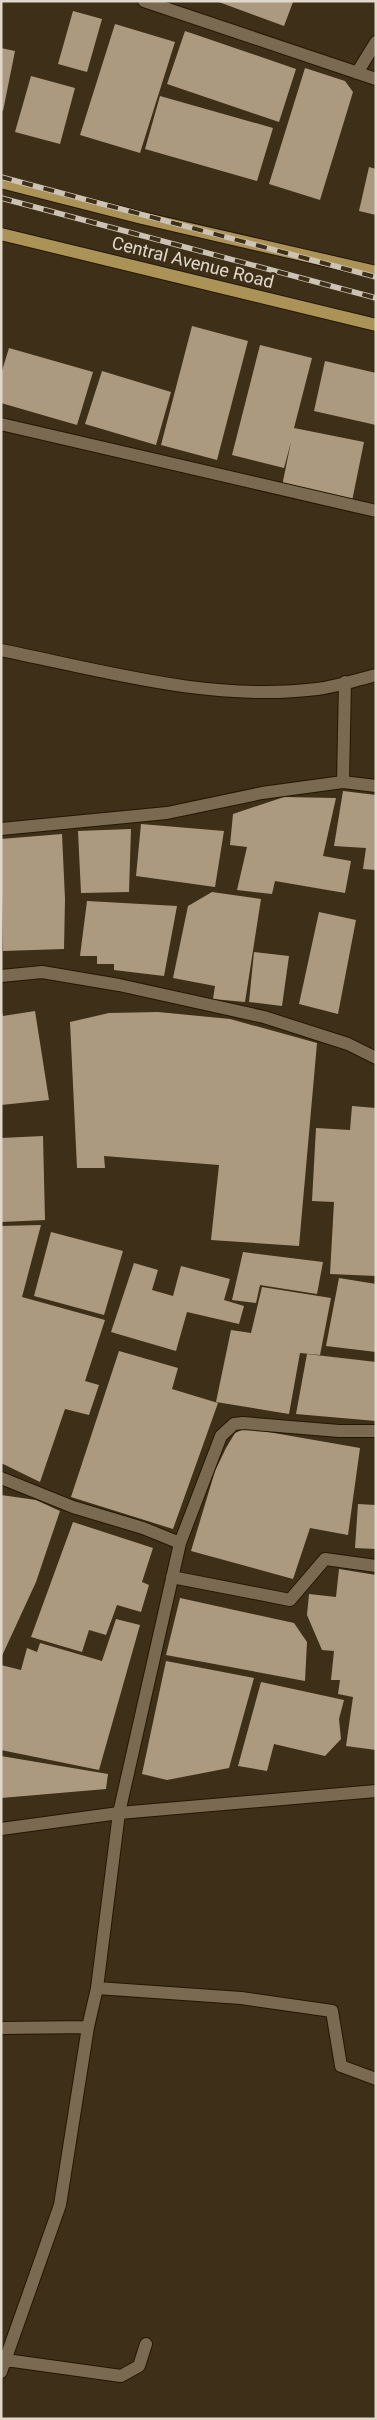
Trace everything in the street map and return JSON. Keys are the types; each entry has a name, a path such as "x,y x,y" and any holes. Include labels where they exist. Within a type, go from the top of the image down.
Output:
{"main road":[{"path":"1,182 142,218 376,272"},
{"name":"Central Avenue Road","path":"1,234 376,325"}],"street":[{"path":"144,1 376,79"},
{"path":"357,73 376,42"},
{"path":"1,424 376,511"},
{"path":"1,650 146,679 230,692 317,689 376,675"},
{"path":"343,782 345,682"},
{"path":"1,830 167,813 262,793 343,782 376,786"},
{"path":"1,976 42,972 119,984 264,1017 348,1044 376,1058"},
{"path":"1,2372 60,2206 88,2027 97,1988 119,1813 180,1543 221,1436 234,1424 244,1423 340,1431 376,1431"},
{"path":"1,1478 72,1507 143,1528 180,1543"},
{"path":"172,1577 290,1600 325,1559 376,1566"},
{"path":"1,1829 119,1813 376,1790"},
{"path":"97,1988 241,1998 332,2011 341,2066 376,2079"},
{"path":"1,2028 88,2027"},
{"path":"6,2360 120,2376 139,2366 146,2344"}],"building":[{"path":"216,1 290,1 293,2 284,26"},
{"path":"73,11 102,19 87,72 58,64"},
{"path":"115,24 175,42 140,153 80,135"},
{"path":"185,31 296,69 279,122 167,84"},
{"path":"1,48 15,51 3,111 1,110"},
{"path":"305,68 345,81 353,92 320,200 269,184"},
{"path":"31,76 75,88 60,144 15,132"},
{"path":"160,96 273,128 257,181 145,149"},
{"path":"369,167 376,169 376,215 359,211"},
{"path":"192,326 248,341 217,460 161,445"},
{"path":"260,345 312,358 294,428 364,442 352,501 282,486 291,442 284,468 232,455"},
{"path":"9,348 93,372 77,425 1,403 1,374"},
{"path":"325,361 376,373 376,425 314,411"},
{"path":"102,371 171,392 156,445 85,424"},
{"path":"343,791 376,795 376,870 363,869 366,848 334,846"},
{"path":"284,797 336,798 323,856 351,861 345,893 275,881 272,894 237,890 247,847 230,845 233,814"},
{"path":"141,824 224,831 215,887 136,876"},
{"path":"131,829 129,892 81,893 78,831"},
{"path":"62,834 65,899 64,949 3,951 1,839"},
{"path":"212,892 261,899 245,1002 213,999 215,986 173,978 188,906"},
{"path":"87,901 177,906 164,976 114,970 114,964 97,964 97,956 80,956"},
{"path":"319,912 356,920 338,1014 299,1004"},
{"path":"254,952 289,956 282,1006 249,1002"},
{"path":"1,1009 3,1016 35,1011 49,1100 1,1105"},
{"path":"158,1012 230,1019 317,1043 299,1246 211,1240 219,1165 104,1156 105,1168 77,1168 70,1022 109,1013"},
{"path":"352,1106 376,1108 376,1276 330,1274 334,1202 312,1201 316,1128 350,1130"},
{"path":"43,1136 45,1220 1,1222 1,1138"},
{"path":"41,1225 22,1297 105,1320 85,1381 99,1385 89,1415 65,1409 40,1482 1,1463 1,1226"},
{"path":"51,1232 123,1251 104,1315 34,1296"},
{"path":"243,1252 323,1262 317,1294 260,1285 256,1303 232,1300"},
{"path":"134,1263 158,1270 152,1290 173,1296 181,1266 230,1279 224,1300 244,1306 239,1324 187,1312 176,1351 111,1332"},
{"path":"339,1278 376,1284 376,1352 326,1346"},
{"path":"262,1287 331,1298 320,1355 300,1353 289,1414 216,1402 231,1330 251,1333"},
{"path":"119,1351 178,1368 172,1389 218,1403 173,1529 71,1497"},
{"path":"307,1354 376,1362 376,1421 296,1414"},
{"path":"246,1428 360,1448 348,1535 310,1528 293,1579 191,1551 215,1471 235,1433"},
{"path":"1,1495 36,1500 60,1511 36,1582 1,1658"},
{"path":"358,1504 376,1505 376,1549 355,1548"},
{"path":"73,1522 153,1548 142,1582 149,1585 141,1612 117,1605 106,1635 89,1630 82,1652 31,1637"},
{"path":"339,1569 376,1575 376,1750 346,1746 353,1697 338,1694 340,1680 331,1680 334,1651 322,1650 307,1615 309,1594 336,1597"},
{"path":"180,1598 294,1623 307,1642 305,1681 166,1655"},
{"path":"116,1619 140,1625 99,1770 1,1750 1,1665 21,1670 27,1648 37,1652 40,1643 102,1661"},
{"path":"166,1661 254,1678 229,1768 167,1780 142,1774"},
{"path":"261,1682 344,1700 339,1719 341,1739 325,1756 274,1744 267,1771 238,1766"},
{"path":"1,1756 108,1774 106,1789 1,1798"}],"railway":[{"path":"1,177 376,277"},
{"path":"1,198 376,298"}]}
